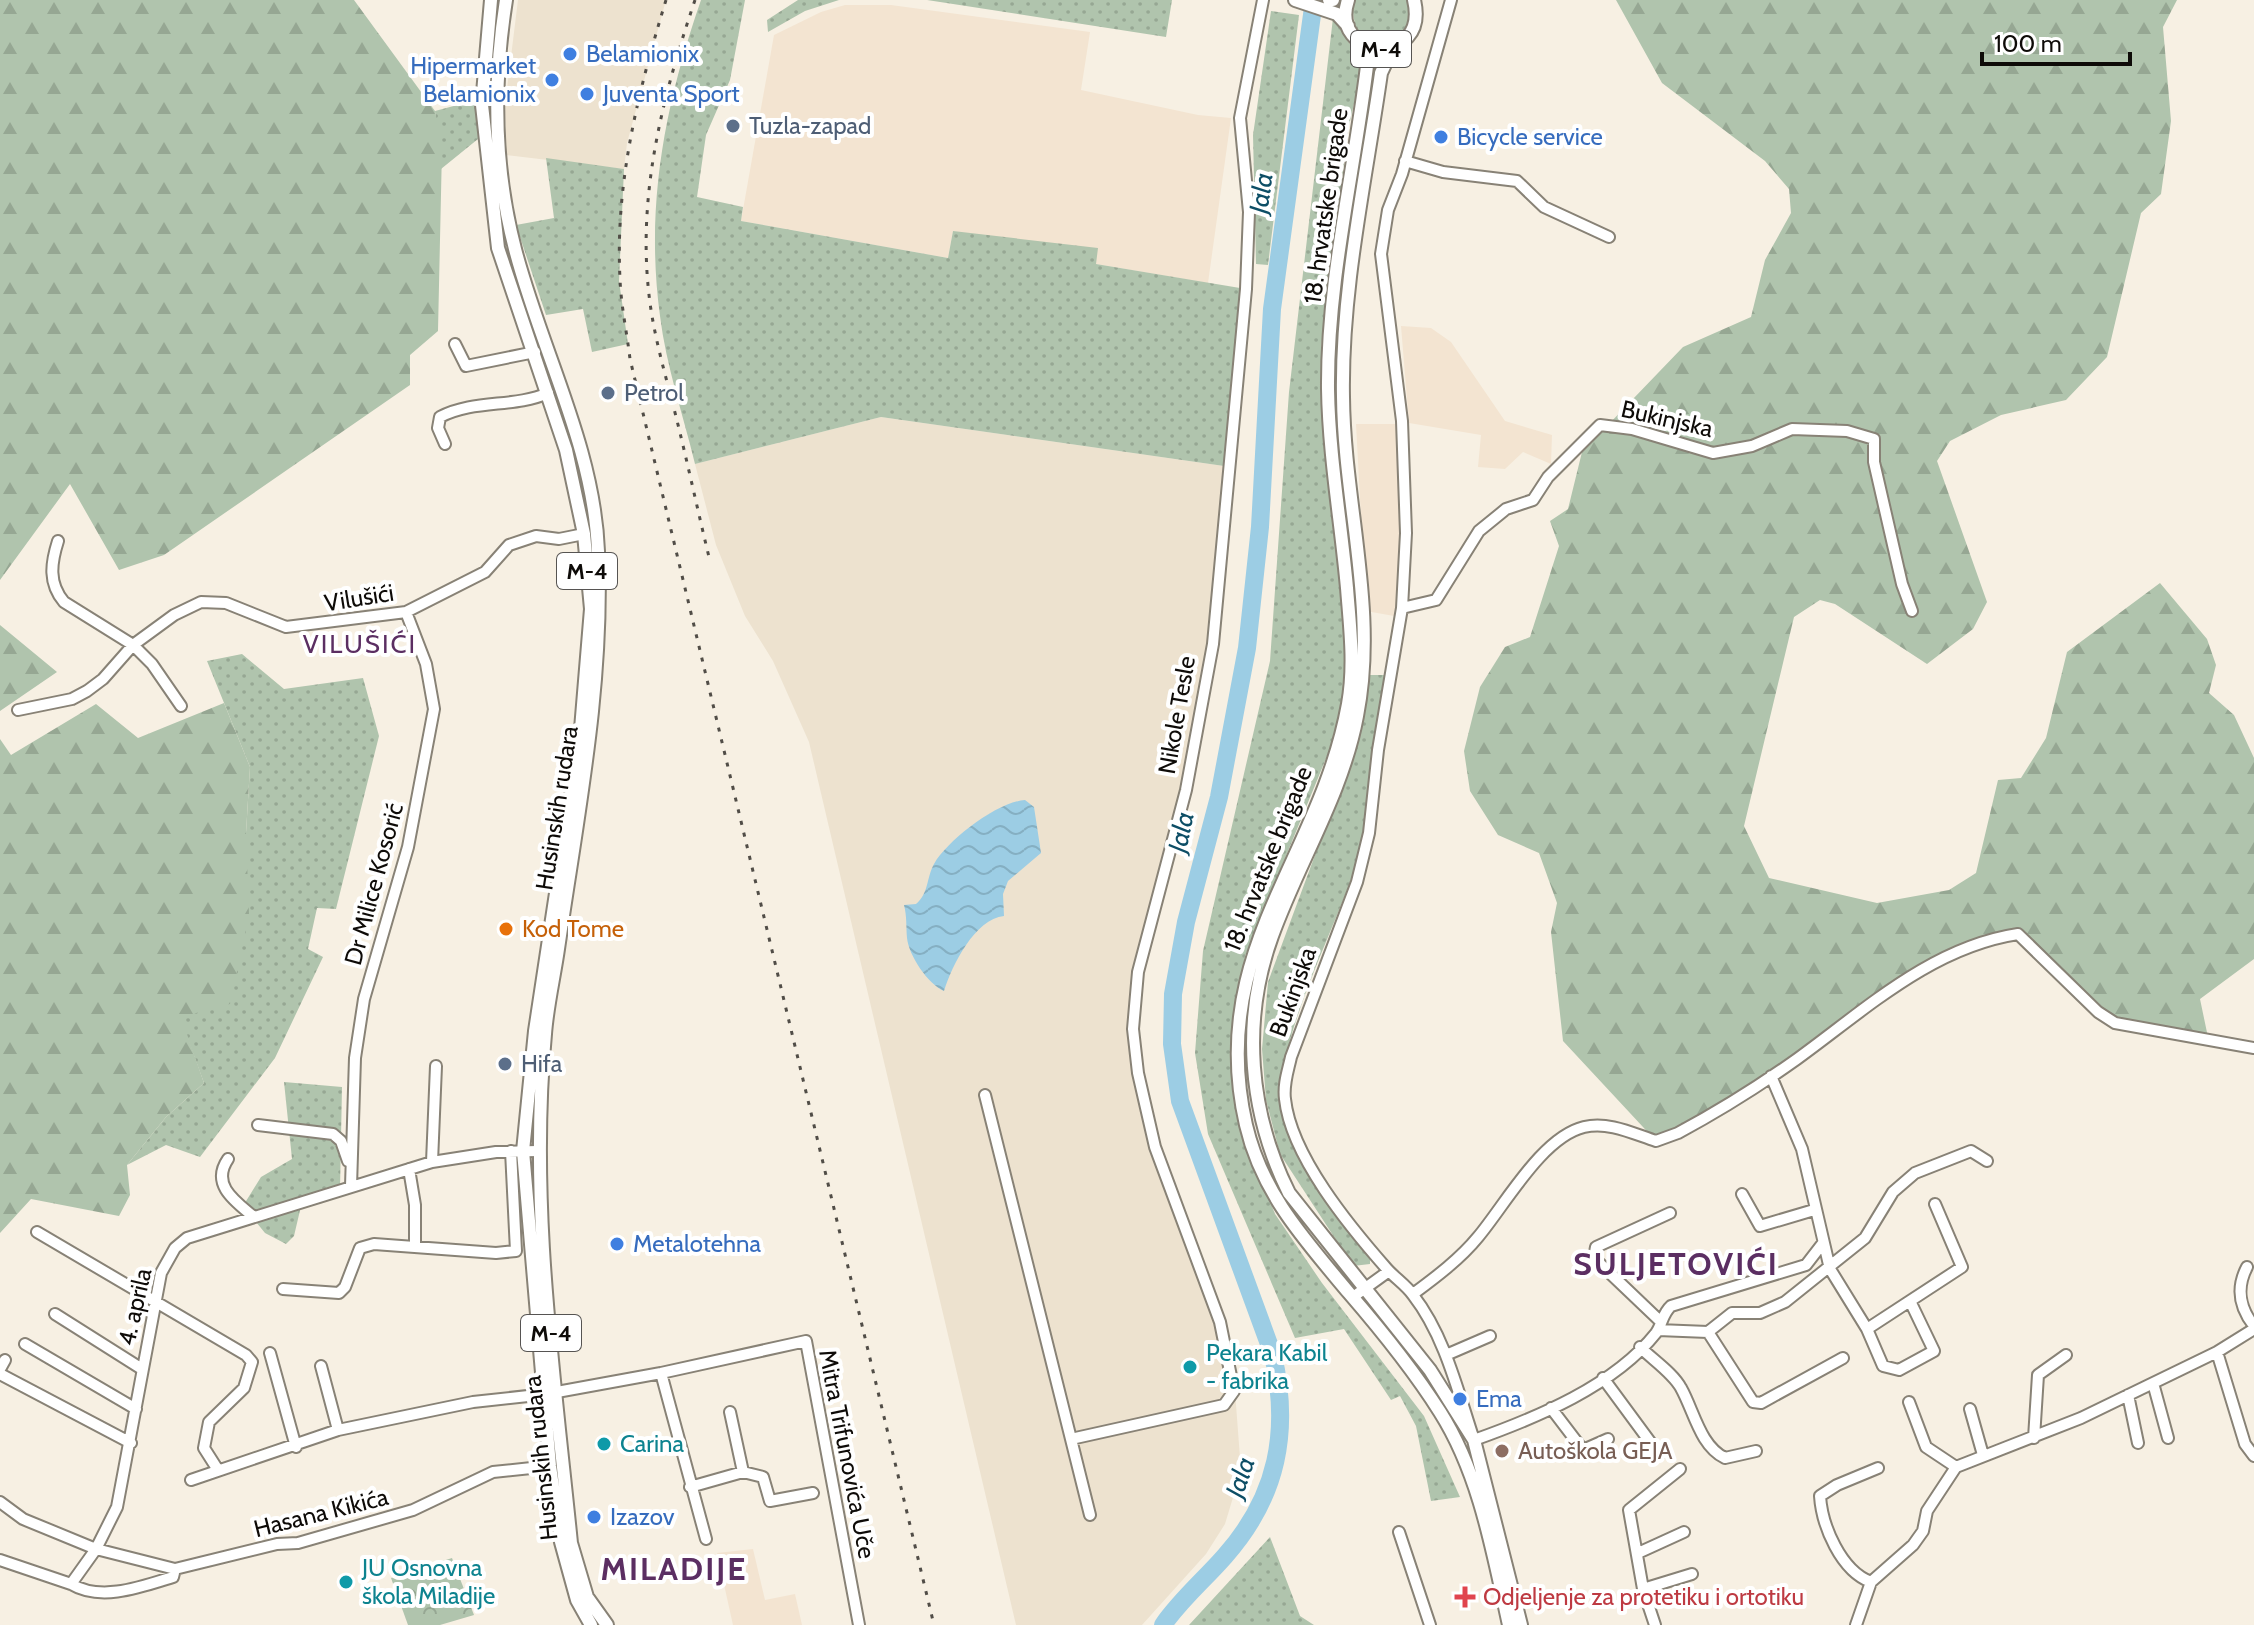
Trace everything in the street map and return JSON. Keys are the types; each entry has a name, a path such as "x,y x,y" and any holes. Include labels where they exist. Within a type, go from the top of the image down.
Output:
{"main road":[{"name":"Husinskih rudara","path":"491,0 482,105 492,212 498,248 566,450 584,534 591,609 581,729 517,1151 571,1543 587,1597 607,1625"},
{"name":"Husinskih rudara","path":"506,0 497,99 505,203 515,251 578,442 597,538 600,610 592,728 545,1032 537,1151 551,1393 550,1466 561,1542 577,1600 591,1625"},
{"name":"M-4","path":"1295,0 1331,3 1359,41 1381,49 1393,47 1410,33 1416,11 1414,0"},
{"name":"M-4","path":"1348,0 1348,26"},
{"name":"18. hrvatske brigade","path":"1359,41 1367,66 1332,323 1328,391 1353,652 1348,705 1329,767 1245,978 1236,1024 1237,1083 1247,1130 1265,1184 1290,1225 1353,1297 1438,1408 1461,1447 1489,1537 1509,1625"},
{"name":"18. hrvatske brigade","path":"1393,47 1381,73 1344,350 1343,398 1365,635 1363,677 1347,755 1331,802 1272,937 1253,1017 1255,1079 1272,1160 1289,1193 1430,1370 1474,1440 1521,1625"}],"street":[{"name":"Nikole Tesle","path":"1071,1439 1224,1405 1234,1391 1220,1322 1155,1147 1138,1073 1133,1029 1138,972 1186,790 1213,644 1246,289 1249,212 1240,118 1263,0"},
{"name":"Bukinjska","path":"1451,0 1388,210 1381,254 1402,421 1406,533 1402,608 1364,859 1302,1021 1284,1095 1296,1138 1333,1201 1389,1271 1413,1294 1446,1355 1474,1440"},
{"path":"1405,161 1443,172 1517,181 1544,207 1609,237"},
{"path":"455,344 466,366 535,352"},
{"path":"445,444 438,428 440,417 448,412 480,403 548,393"},
{"name":"Bukinjska","path":"1402,608 1436,600 1479,531 1506,509 1533,500 1548,477 1600,425 1632,429 1713,453 1752,446 1792,429 1847,431 1874,439 1874,462 1902,584 1912,611"},
{"name":"Vilušići","path":"18,710 72,699 87,691 133,645 174,615 201,602 226,603 286,627 406,612 485,572 509,545 536,536 559,539 584,534"},
{"path":"58,541 51,563 56,593 133,645 152,664 181,706"},
{"name":"Dr Milice Kosorić","path":"351,1186 355,1058 364,999 416,814 434,709 426,664 406,612"},
{"path":"1413,1294 1477,1238 1529,1168 1557,1143 1584,1127 1621,1128 1662,1140 1709,1117 1897,985 1964,947 2018,934 2098,1012 2115,1023 2254,1048"},
{"path":"432,1162 436,1066"},
{"path":"1771,1076 1802,1149 1830,1269 1867,1329 1883,1366 1899,1370 1934,1351 1910,1301"},
{"path":"985,1095 1090,1515"},
{"name":"Dr Milice Kosorić","path":"258,1125 333,1134 341,1141 352,1171"},
{"name":"Husinskih rudara","path":"283,1289 339,1293 345,1287 360,1248 415,1245 496,1253 516,1251 517,1151"},
{"name":"4. aprila","path":"71,1584 96,1549 117,1507 161,1273 175,1248 187,1238 432,1162 537,1151"},
{"path":"1670,1213 1596,1247 1594,1258 1659,1326 1708,1332 1732,1313 1770,1310 1830,1269 1865,1238 1893,1192 1915,1173 1971,1151 1987,1161"},
{"path":"228,1159 221,1174 223,1188 254,1217"},
{"path":"409,1169 415,1205 415,1245"},
{"path":"1742,1194 1760,1226 1814,1210"},
{"path":"1867,1329 1962,1267 1935,1204"},
{"path":"37,1232 246,1355 252,1362 244,1388 209,1422 204,1448 218,1470"},
{"path":"1474,1440 1531,1420 1603,1378 1640,1347 1659,1326 1671,1306 1806,1265 1823,1243"},
{"path":"1856,1625 1871,1582 1918,1538 1927,1511 1956,1467 2034,1438 2128,1395 2217,1352 2254,1328 2244,1313 2238,1284 2247,1267"},
{"path":"1353,1297 1389,1271"},
{"name":"4. aprila","path":"55,1314 142,1369"},
{"path":"1708,1332 1753,1402 1761,1403 1843,1358"},
{"path":"1446,1355 1490,1336"},
{"name":"Mitra Trifunovića Uče","path":"191,1480 251,1457 296,1447 338,1430 473,1402 551,1393 661,1373 806,1341 859,1625"},
{"path":"25,1344 136,1409"},
{"path":"1640,1347 1680,1386 1698,1427 1718,1455 1725,1458 1756,1451"},
{"path":"2217,1352 2245,1444 2254,1456"},
{"path":"270,1353 296,1447"},
{"path":"2034,1438 2035,1381 2044,1369 2066,1355"},
{"path":"321,1366 338,1430"},
{"path":"2,1368 131,1443"},
{"path":"661,1373 706,1539"},
{"path":"1603,1378 1659,1454"},
{"path":"2153,1383 2168,1438"},
{"path":"2128,1395 2138,1443"},
{"path":"1909,1402 1926,1447 1956,1467"},
{"path":"1551,1408 1583,1450 1608,1439"},
{"path":"1970,1409 1983,1455"},
{"path":"690,1487 743,1472 730,1412"},
{"name":"Hasana Kikića","path":"96,1549 175,1569 277,1544 298,1543 413,1510 493,1472 550,1466"},
{"path":"1871,1582 1858,1578 1837,1548 1823,1521 1820,1496 1837,1485 1878,1468"},
{"path":"1655,1625 1643,1589 1629,1510 1680,1469"},
{"name":"Mitra Trifunovića Uče","path":"743,1472 763,1477 770,1501 813,1493"},
{"path":"0,1502 23,1519 96,1549"},
{"path":"1399,1532 1430,1625"},
{"path":"1638,1553 1684,1532"},
{"path":"0,1560 71,1584 84,1592 102,1594 173,1577 175,1569"},
{"path":"1643,1589 1692,1574"}],"shaded area":[{"path":"518,0 666,0 627,143 624,169 506,155 505,105"},
{"path":"845,5 891,5 1090,32 1081,90 1198,115 1231,118 1208,283 1096,264 953,231 948,258 741,221 774,35 821,12"},
{"path":"1401,326 1431,328 1451,342 1505,421 1552,435 1551,464 1523,452 1505,469 1478,467 1481,435 1409,423"},
{"path":"881,417 1231,467 1201,715 1138,972 1133,1029 1155,1147 1220,1322 1234,1378 1241,1471 1225,1524 1206,1554 1142,1625 1016,1625 809,742 773,661 745,616 716,545 695,464"},
{"path":"1356,424 1401,424 1401,573 1394,616 1366,611"},
{"path":"753,1549 765,1600 795,1594 802,1625 733,1625 717,1553"}],"green space":[{"path":"0,0 354,0 435,111 442,149 438,331 410,355 410,385 164,555 119,570 70,484 0,580"},
{"path":"701,0 745,0 730,80 706,135 697,197 743,207 741,221 948,258 953,231 1098,248 1096,264 1246,289 1231,467 881,417 695,464 663,334 655,235 661,156 668,117"},
{"path":"798,0 839,0 805,11 768,32 767,20"},
{"path":"927,0 1172,0 1166,37"},
{"path":"1353,0 1409,0 1410,16 1405,29 1396,39 1384,43 1372,42 1362,35 1355,21"},
{"path":"1616,0 2177,0 2163,27 2171,121 2161,194 2141,213 2107,357 2066,400 2001,415 1950,441 1937,461 1987,602 1973,629 1927,664 1835,604 1820,600 1794,617 1744,826 1769,878 1877,903 1949,890 1976,873 1998,780 2021,778 2046,738 2067,652 2160,583 2207,639 2216,665 2209,693 2234,715 2254,758 2254,959 2200,999 2209,1042 2115,1023 2018,934 1987,941 1930,966 1781,1069 1656,1141 1563,1041 1551,932 1557,903 1539,853 1498,835 1470,791 1464,751 1480,687 1505,647 1530,637 1559,546 1550,521 1568,509 1582,452 1683,347 1751,317 1765,260 1791,213 1789,189 1765,161 1662,83"},
{"path":"1271,11 1299,15 1268,265 1256,264 1253,135"},
{"path":"1333,18 1360,59 1361,73 1348,130 1321,348 1348,650 1344,700 1334,739 1245,956 1231,1066 1237,1118 1275,1214 1322,1283 1424,1416 1460,1497 1431,1501 1416,1426 1400,1396 1391,1400 1344,1329 1295,1338 1208,1134 1195,1053 1203,951 1270,661 1289,392"},
{"path":"476,100 478,139 441,169 435,111"},
{"path":"546,158 624,169 619,281 628,344 592,352 583,309 546,315 516,225 554,218"},
{"path":"0,625 57,672 0,711"},
{"path":"242,654 284,689 363,678 379,736 336,909 317,908 308,949 323,957 275,1058 200,1157 166,1145 127,1165 166,1117 204,1083 180,1017 246,833 250,767 207,661"},
{"path":"1369,675 1386,675 1366,829 1352,878 1296,1020 1281,1087 1282,1115 1296,1151 1319,1190 1370,1259 1370,1264 1353,1266 1280,1154 1266,1100 1262,1049 1268,982 1341,785 1361,722"},
{"path":"224,703 250,767 246,833 249,915 230,1004 181,1017 204,1083 166,1117 127,1165 130,1195 119,1216 31,1199 0,1233 0,739 11,755 96,704 138,738"},
{"path":"284,1082 342,1087 340,1190 301,1206 294,1236 286,1244 265,1233 243,1206 261,1177 292,1159"},
{"path":"1270,1537 1300,1616 1314,1625 1189,1625"},
{"path":"452,1558 474,1615 440,1625 408,1625 391,1578"}],"water":[{"path":"1025,800 1034,807 1041,853 1008,881 1003,894 1004,916 993,919 974,934 959,957 944,991 926,976 911,953 904,905 916,904 920,900 934,864 950,844 1001,807"}],"waterway":[{"name":"Jala","path":"1163,1625 1243,1533 1268,1486 1279,1436 1280,1410 1273,1355 1180,1101 1172,1044 1173,994 1186,922 1219,797 1247,648 1260,527 1272,309 1314,0"}],"railway":[{"path":"666,0 638,103 621,208 620,279 630,359 934,1625"},
{"path":"695,0 663,111 649,187 646,225 650,303 656,336 709,557"}],"place":[{"name":"Belamionix","path":"570,54"},
{"name":"Hipermarket Belamionix","path":"552,80"},
{"name":"Juventa Sport","path":"587,94"},
{"name":"Tuzla-zapad","path":"733,126"},
{"name":"Bicycle service","path":"1441,137"},
{"name":"Petrol","path":"608,393"},
{"name":"Kod Tome","path":"506,929"},
{"name":"Hifa","path":"505,1064"},
{"name":"Metalotehna","path":"617,1244"},
{"name":"Pekara Kabil - fabrika","path":"1190,1367"},
{"name":"Ema","path":"1460,1399"},
{"name":"Carina","path":"604,1444"},
{"name":"Autoškola GEJA","path":"1502,1451"},
{"name":"Izazov","path":"594,1517"},
{"name":"JU Osnovna škola Miladije","path":"346,1582"},
{"name":"Odjeljenje za protetiku i ortotiku","path":"1465,1597"}],"district":[{"name":"VILUŠIĆI","path":"360,644"},
{"name":"SULJETOVIĆI","path":"1676,1264"},
{"name":"MILADIJE","path":"674,1569"}]}
